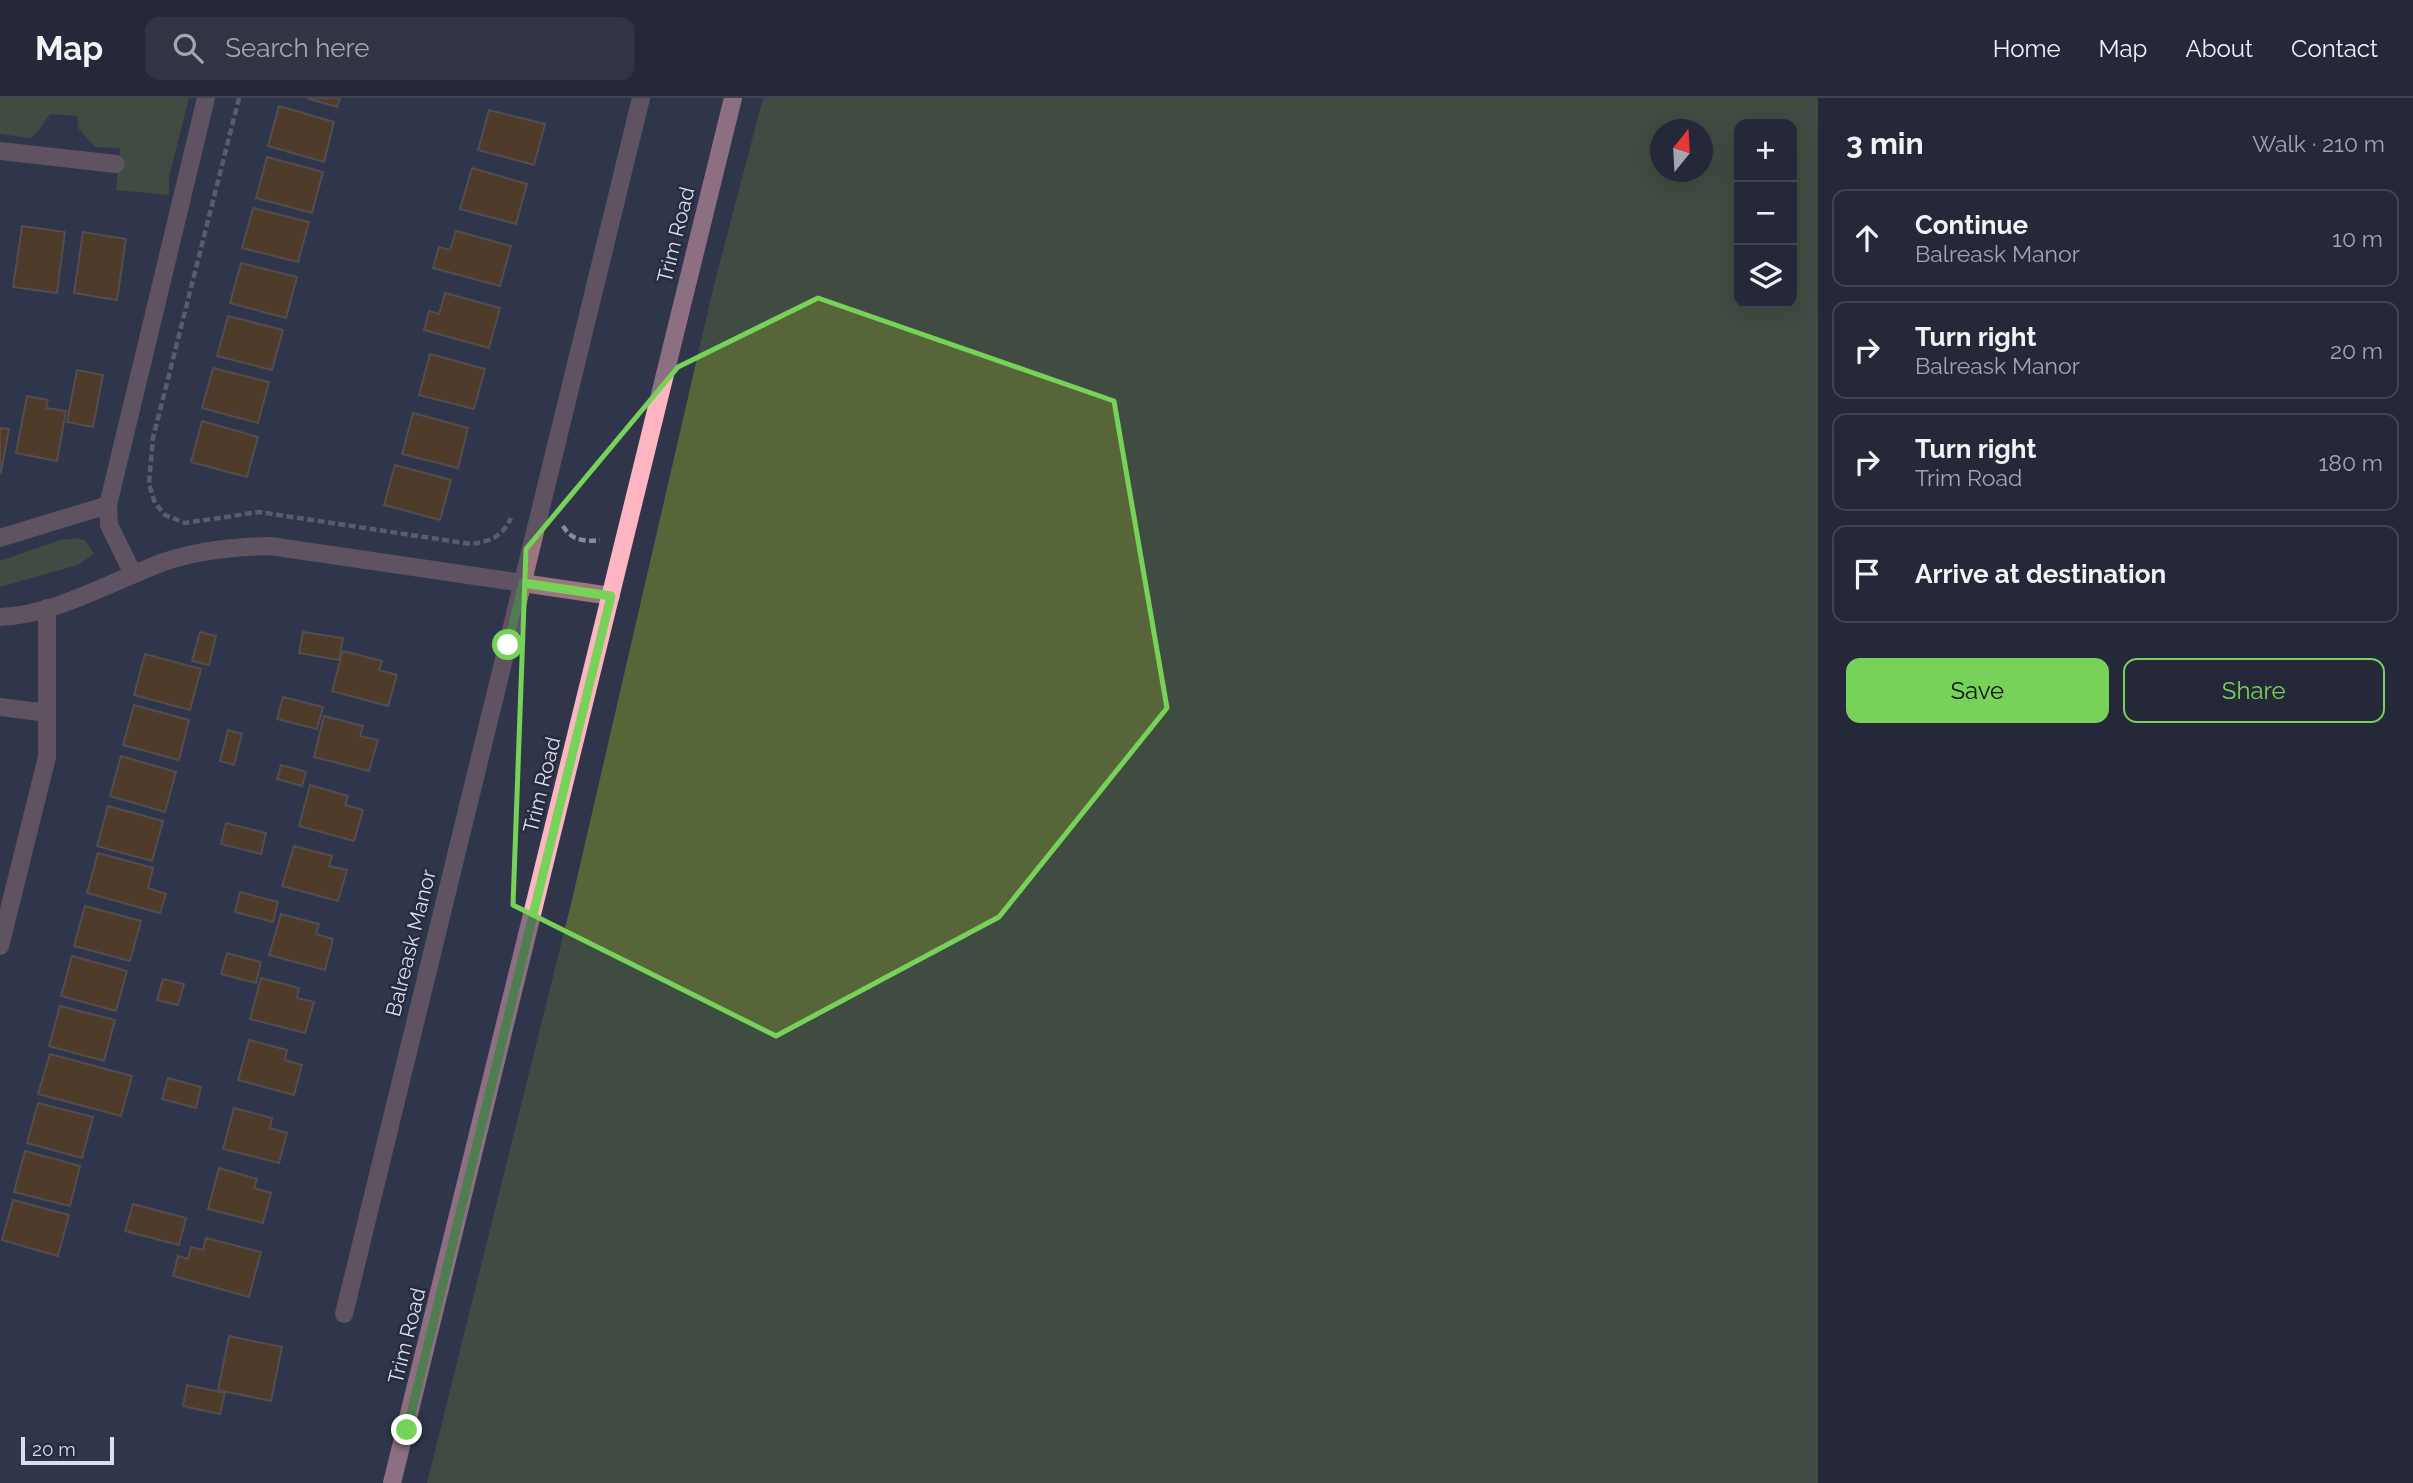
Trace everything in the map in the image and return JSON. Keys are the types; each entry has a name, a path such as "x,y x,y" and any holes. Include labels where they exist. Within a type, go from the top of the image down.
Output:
{"main road":[{"name":"Trim Road","path":"392,1483 733,98"}],"street":[{"path":"133,574 109,525 108,505 206,98"},
{"name":"Balreask Manor","path":"344,1314 641,98"},
{"path":"0,150 116,164"},
{"path":"0,538 108,505"},
{"path":"0,617 47,608 167,561 230,547 270,546 611,596"},
{"path":"0,946 47,757 47,608"},
{"path":"0,707 47,713"}],"path":[{"path":"239,98 153,438 149,484 155,503 165,515 185,523 259,512 471,544 490,542 505,532 516,508"}],"highlighted area":[{"path":"818,298 1114,401 1167,708 999,917 776,1036 513,905 526,549 678,367"}],"green space":[{"path":"0,98 189,98 169,177 169,195 116,190 120,148 95,147 78,128 77,116 50,114 38,132 30,138 0,134"},
{"path":"763,98 1818,98 1818,1483 427,1483 572,900 714,285"},
{"path":"76,538 86,541 94,554 78,565 0,587 0,561 60,540"}],"building":[{"path":"306,98 340,98 337,107"},
{"path":"279,106 334,122 324,162 268,146"},
{"path":"489,110 545,124 534,165 478,150"},
{"path":"267,157 323,172 312,213 256,198"},
{"path":"472,168 527,184 516,224 460,209"},
{"path":"253,208 309,222 298,262 242,248"},
{"path":"22,226 65,232 57,293 13,287"},
{"path":"456,231 511,246 500,286 433,268 439,247 450,250"},
{"path":"83,232 126,239 117,300 74,293"},
{"path":"241,263 297,277 286,318 230,303"},
{"path":"445,293 500,308 489,348 424,330 429,311 439,314"},
{"path":"228,316 283,330 272,370 217,356"},
{"path":"430,354 485,369 474,409 419,395"},
{"path":"213,368 269,382 258,423 202,408"},
{"path":"77,370 103,375 93,427 67,422"},
{"path":"27,396 48,400 46,408 66,411 57,461 16,453"},
{"path":"413,413 468,428 458,468 402,454"},
{"path":"202,421 258,437 247,477 191,462"},
{"path":"0,428 9,429 1,472 0,471"},
{"path":"395,465 451,480 440,520 384,505"},
{"path":"200,632 216,636 209,665 192,661"},
{"path":"303,632 343,638 339,660 299,653"},
{"path":"343,651 382,661 379,670 397,675 388,706 332,691"},
{"path":"145,654 201,669 190,710 134,695"},
{"path":"283,697 323,707 317,729 277,719"},
{"path":"134,705 189,720 179,760 123,745"},
{"path":"324,716 363,726 360,736 378,740 369,771 314,757"},
{"path":"228,730 242,734 234,765 220,761"},
{"path":"121,756 176,772 165,812 110,796"},
{"path":"281,765 306,772 302,786 277,779"},
{"path":"310,785 348,796 345,805 363,810 354,841 299,826"},
{"path":"108,806 163,821 152,861 97,846"},
{"path":"226,823 266,833 261,854 221,844"},
{"path":"294,846 332,856 329,866 347,870 338,901 282,886"},
{"path":"98,853 153,868 148,888 166,894 160,913 87,893"},
{"path":"240,892 278,902 273,922 235,912"},
{"path":"85,906 141,921 130,961 74,946"},
{"path":"281,914 319,924 316,934 333,939 325,970 269,955"},
{"path":"227,953 261,962 256,983 221,974"},
{"path":"72,956 127,971 116,1011 61,996"},
{"path":"261,978 299,988 297,998 314,1002 305,1033 250,1019"},
{"path":"163,979 184,984 178,1005 157,1000"},
{"path":"60,1006 115,1020 104,1061 49,1046"},
{"path":"249,1040 287,1050 285,1060 302,1065 294,1095 238,1080"},
{"path":"50,1054 132,1076 121,1116 38,1094"},
{"path":"168,1078 201,1087 196,1108 162,1099"},
{"path":"38,1103 93,1117 82,1158 27,1143"},
{"path":"234,1108 272,1118 270,1128 287,1133 279,1163 223,1149"},
{"path":"25,1151 80,1166 70,1206 14,1192"},
{"path":"219,1168 257,1179 254,1188 271,1193 263,1223 208,1209"},
{"path":"13,1200 69,1215 58,1256 2,1240"},
{"path":"133,1204 186,1218 179,1245 125,1231"},
{"path":"206,1238 261,1252 249,1297 173,1276 178,1256 188,1259 191,1247 203,1250"},
{"path":"229,1336 282,1347 271,1401 218,1390"},
{"path":"187,1385 225,1393 220,1414 183,1406"}],"route":[{"path":"407,1430 611,596 523,583 508,645"}]}
